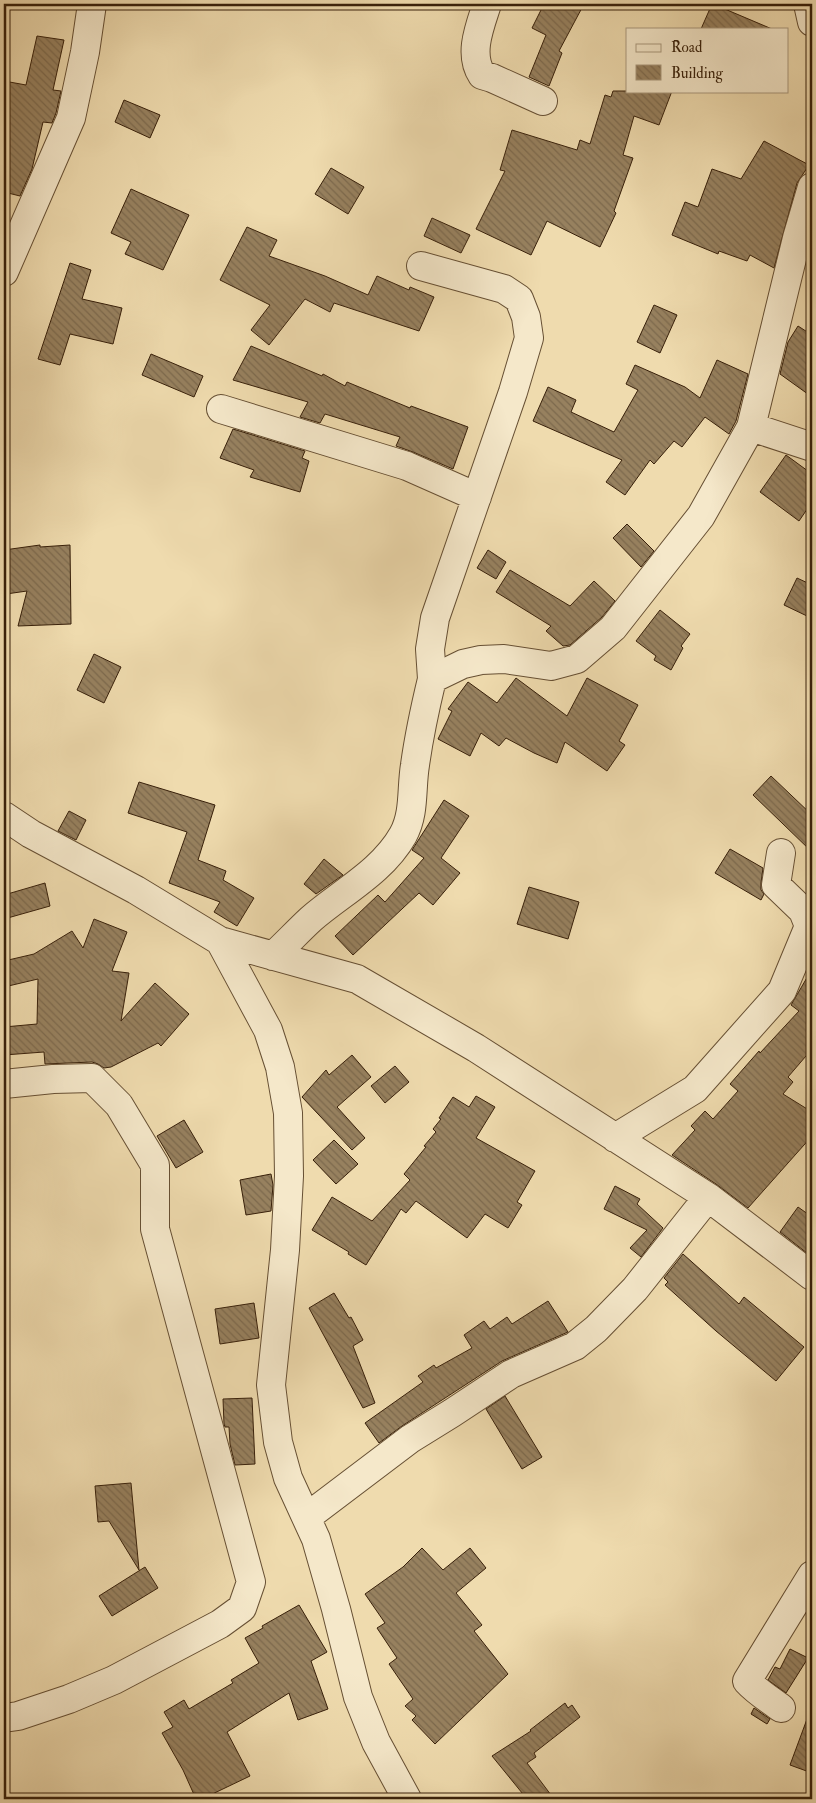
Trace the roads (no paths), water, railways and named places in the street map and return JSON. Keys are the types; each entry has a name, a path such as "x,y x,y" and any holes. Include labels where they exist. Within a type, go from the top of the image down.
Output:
{"street":[{"path":"4,272 71,118 85,52 92,4"},
{"path":"487,4 477,38 475,58 482,75 543,101"},
{"path":"808,4 812,22"},
{"path":"432,679 463,664 481,660 504,659 551,666 578,659 613,628 701,516 751,427 797,238 812,187"},
{"path":"273,956 311,919 382,863 404,834 412,808 414,767 432,679 430,649 435,618 513,392 529,338 526,317 519,299 504,289 421,266"},
{"path":"221,409 407,466 477,496"},
{"path":"751,427 812,447"},
{"path":"4,816 31,834 136,890 220,941 357,978 476,1048 614,1138 708,1196 812,1276"},
{"path":"614,1138 695,1089 782,991 809,926 802,911 776,885 781,853"},
{"path":"220,941 268,1030 280,1067 288,1113 286,1250 272,1385 278,1442 288,1478 316,1540 358,1697 376,1742 407,1799"},
{"path":"4,1084 53,1079 92,1078 119,1105 155,1165 155,1229 251,1582 242,1608 220,1624 114,1680 60,1702 18,1716 4,1718"},
{"path":"307,1517 410,1439 511,1374 575,1346 596,1329 635,1289 708,1196"},
{"path":"781,1708 762,1693 756,1691 747,1681 812,1575"}]}
